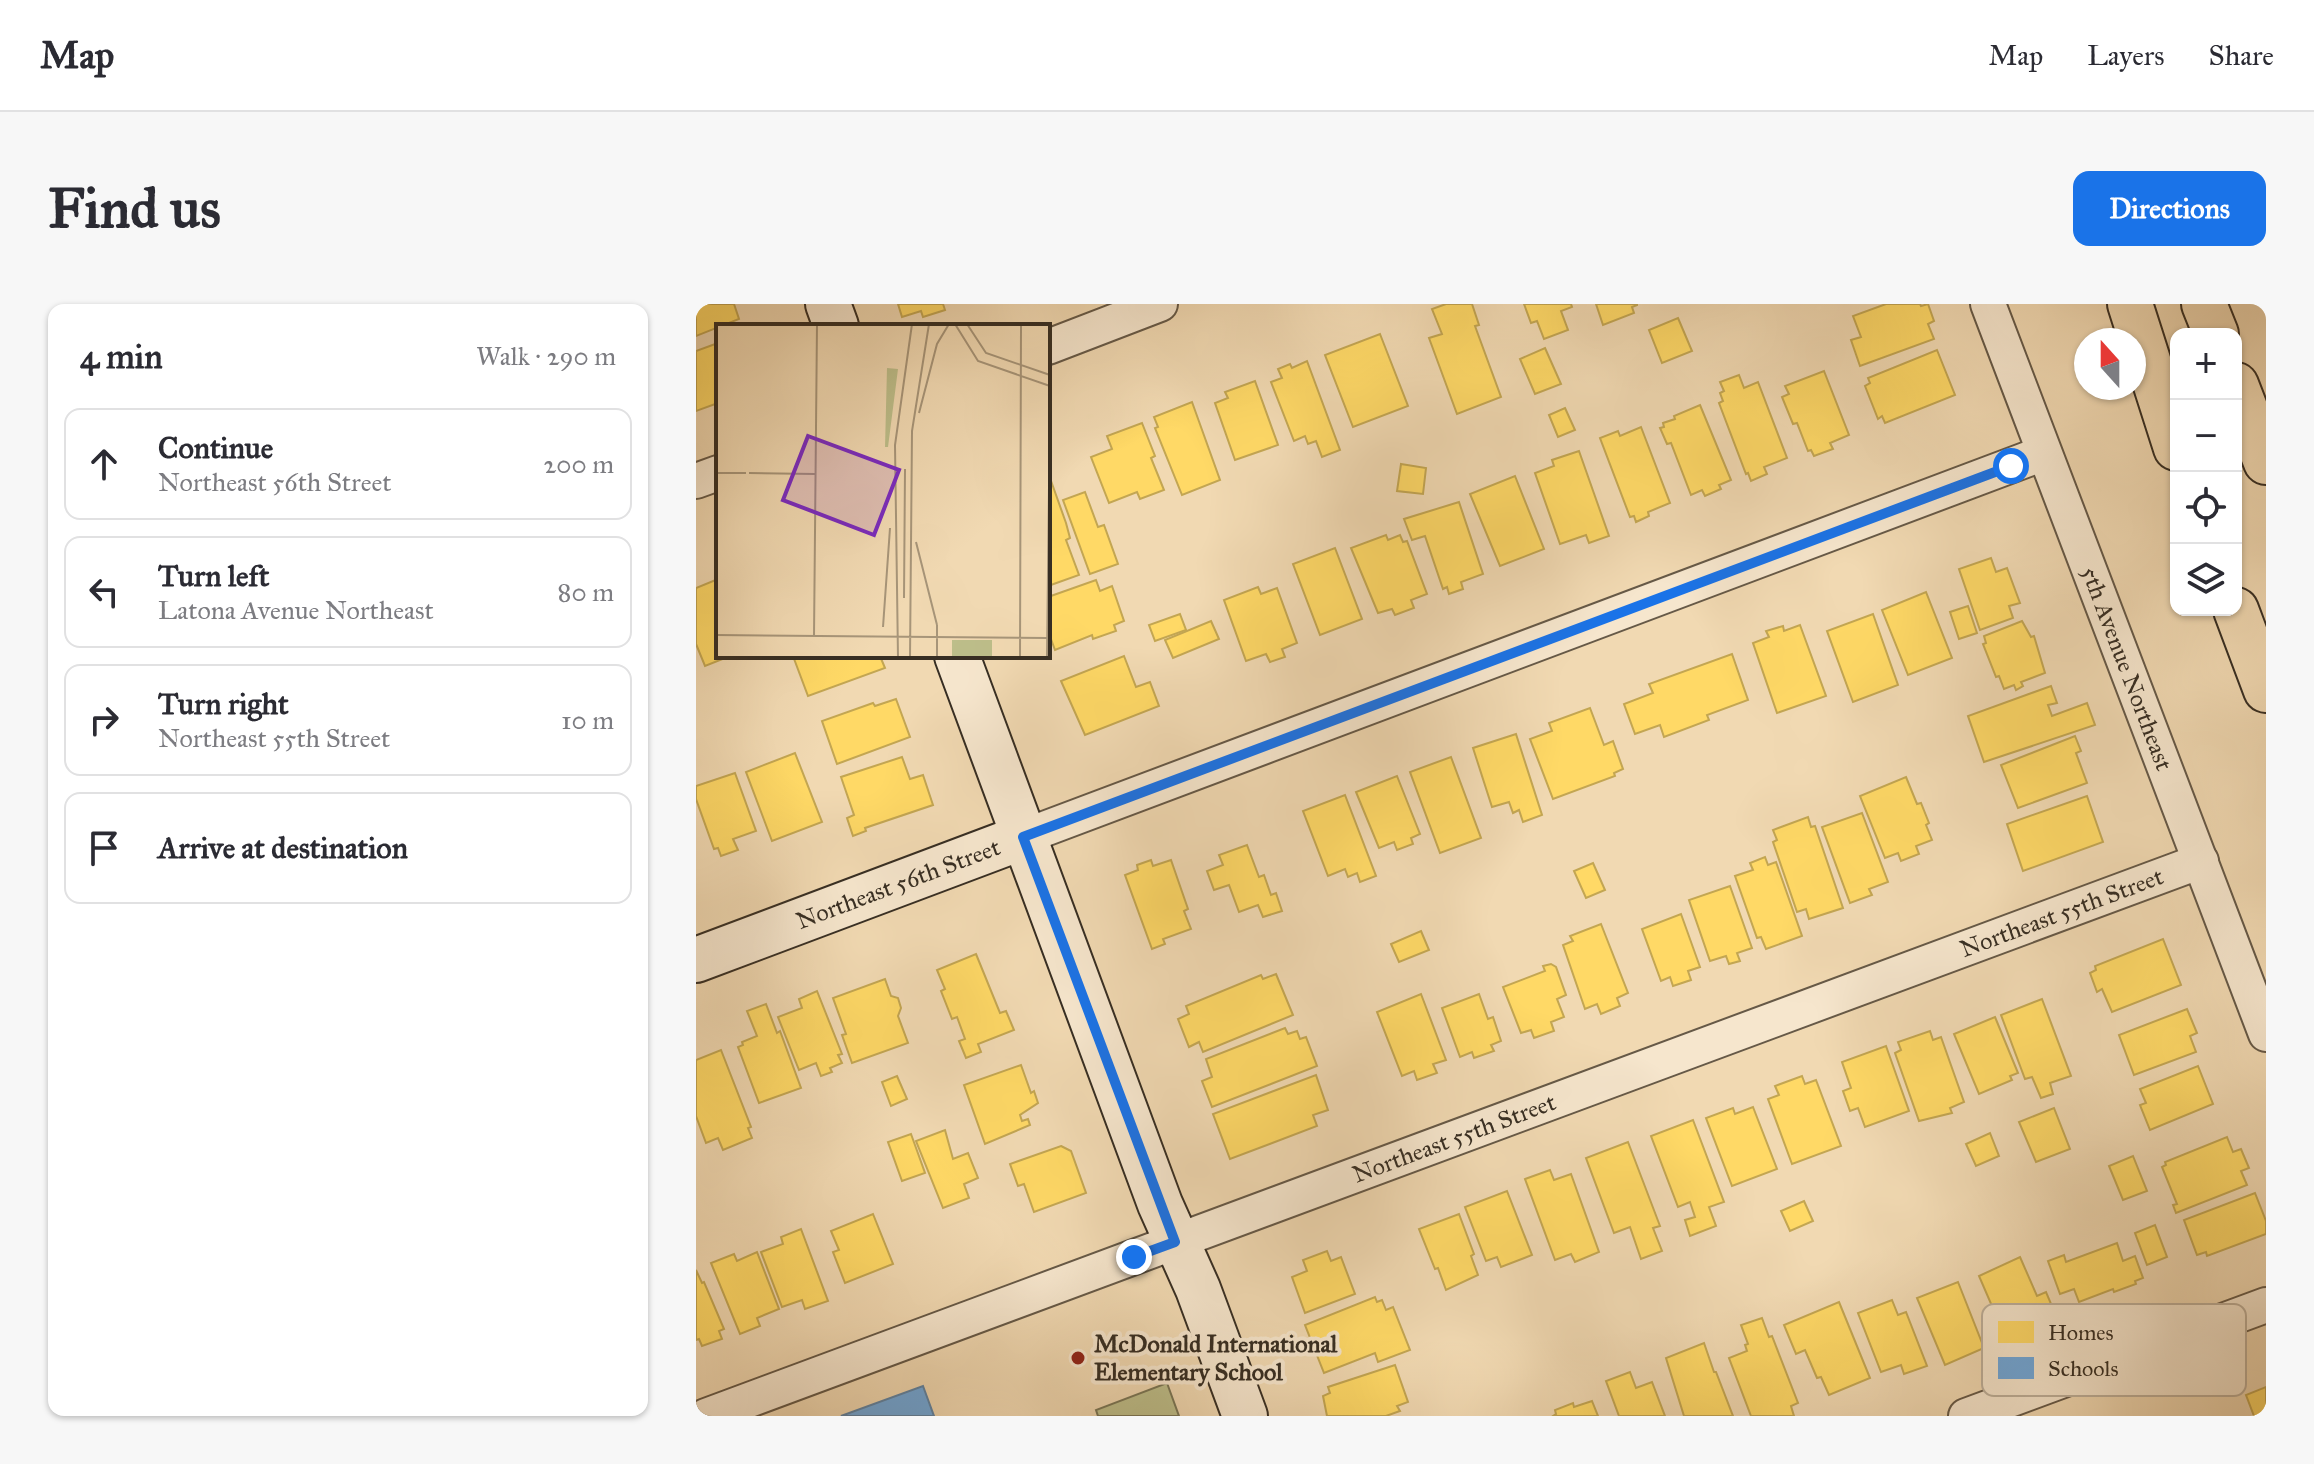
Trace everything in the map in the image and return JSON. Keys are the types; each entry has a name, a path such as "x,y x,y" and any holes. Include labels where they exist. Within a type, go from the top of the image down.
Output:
{"highway":[{"path":"2130,304 2170,429"},
{"path":"2204,304 2214,328"},
{"path":"2242,400 2266,462"},
{"path":"2238,616 2266,690"}],"street":[{"path":"828,304 835,324"},
{"path":"1050,346 1160,304"},
{"name":"5th Avenue Northeast","path":"1988,304 2266,1034"},
{"name":"Northeast 56th Street","path":"696,960 2044,453"},
{"path":"696,481 716,474"},
{"path":"958,658 1175,1242 1198,1289 1245,1416"},
{"name":"Northeast 55th Street","path":"706,1416 2201,861"},
{"path":"2246,1312 2266,1305"},
{"path":"1966,1416 2020,1396"}],"green space":[{"path":"1167,1383 1179,1416 1098,1416 1096,1410"}],"building: Homes":[{"path":"696,304 734,304 739,319 716,324 716,328 696,336"},
{"path":"898,304 943,304 945,310 923,317 921,311 902,317"},
{"path":"1446,304 1472,304 1479,325 1475,326 1501,397 1457,414 1429,338 1442,334 1432,309"},
{"path":"1524,304 1571,304 1572,307 1561,311 1568,330 1544,339 1537,321 1531,323"},
{"path":"1596,304 1637,305 1632,307 1634,313 1603,325"},
{"path":"1886,304 1928,304 1934,321 1928,324 1934,339 1860,366 1851,340 1861,337 1853,316"},
{"path":"1678,318 1692,351 1662,363 1649,330"},
{"path":"1380,334 1408,406 1353,427 1325,355"},
{"path":"716,344 716,404 696,411 696,351"},
{"path":"1545,348 1561,384 1535,394 1520,359"},
{"path":"1937,350 1955,395 1885,423 1882,416 1878,419 1865,386 1870,383 1868,378"},
{"path":"1307,361 1340,450 1322,457 1316,441 1308,444 1305,436 1294,441 1271,382 1282,378 1278,369 1290,364 1292,368"},
{"path":"1824,371 1849,435 1830,443 1833,449 1814,456 1811,450 1808,451 1797,423 1793,424 1782,397 1789,394 1785,386"},
{"path":"1739,375 1744,388 1758,382 1787,458 1764,467 1767,474 1751,481 1719,403 1723,401 1720,393 1724,391 1720,382"},
{"path":"1255,381 1278,445 1235,460 1215,403 1228,398 1225,392"},
{"path":"1192,402 1220,480 1182,495 1155,428 1158,427 1154,417"},
{"path":"1700,405 1731,480 1719,485 1721,489 1705,496 1702,490 1691,495 1671,443 1667,444 1660,428 1664,427 1663,423 1675,419 1674,416"},
{"path":"1565,408 1575,430 1558,437 1549,415"},
{"path":"1142,423 1164,490 1140,499 1137,492 1109,503 1091,457 1112,449 1107,436"},
{"path":"1641,427 1670,503 1648,512 1649,516 1636,522 1634,516 1630,517 1600,438 1618,431 1620,436"},
{"path":"1579,451 1609,536 1589,543 1586,535 1560,544 1535,473 1554,466 1552,460"},
{"path":"1401,464 1426,468 1423,494 1397,491"},
{"path":"1515,476 1544,549 1500,566 1470,494"},
{"path":"1050,478 1066,523 1070,538 1066,540 1079,575 1050,585"},
{"path":"1085,492 1098,527 1104,525 1118,564 1090,574 1063,500"},
{"path":"1459,502 1483,574 1461,582 1463,589 1449,594 1447,587 1443,589 1425,536 1412,540 1404,519"},
{"path":"1386,535 1388,540 1400,535 1403,542 1407,541 1427,594 1411,600 1414,608 1395,615 1392,609 1378,613 1351,548"},
{"path":"1335,548 1362,619 1320,635 1293,564"},
{"path":"1991,558 1996,572 2007,568 2020,603 2009,606 2013,618 1980,630 1959,569"},
{"path":"716,580 716,658 725,658 705,666 696,644 696,588"},
{"path":"1096,580 1100,591 1112,586 1124,621 1114,625 1116,631 1093,639 1092,635 1055,650 1050,636 1050,596"},
{"path":"1258,587 1261,594 1277,588 1297,643 1282,649 1285,657 1270,662 1266,654 1246,661 1224,600"},
{"path":"1926,592 1952,658 1908,675 1882,610"},
{"path":"1968,606 1977,633 1959,639 1950,612"},
{"path":"1180,614 1186,630 1155,641 1149,625"},
{"path":"1873,614 1898,685 1853,702 1827,631"},
{"path":"1211,621 1219,639 1173,658 1165,640"},
{"path":"2022,621 2031,637 2034,636 2045,673 2021,682 2023,686 2016,690 2014,685 2004,689 1983,644 1986,643 1984,636"},
{"path":"1800,625 1826,696 1777,713 1753,643 1769,637 1766,631 1783,626 1784,631"},
{"path":"1732,654 1748,700 1707,715 1709,720 1664,737 1660,725 1635,734 1624,704 1653,693 1649,684"},
{"path":"1124,656 1136,687 1150,682 1159,706 1085,735 1061,681"},
{"path":"794,658 881,658 885,668 808,696"},
{"path":"2051,686 2057,703 2048,705 2052,716 2087,703 2095,725 1984,762 1968,716"},
{"path":"896,699 910,737 837,764 822,721 873,703 875,706"},
{"path":"1590,708 1604,745 1613,741 1623,769 1614,773 1615,776 1553,799 1530,739 1552,731 1549,723"},
{"path":"1516,734 1542,815 1523,822 1519,810 1513,813 1509,802 1492,807 1473,748"},
{"path":"2075,736 2081,751 2076,753 2087,783 2018,808 2001,765"},
{"path":"795,753 822,822 772,841 746,772"},
{"path":"902,757 910,779 923,775 933,805 865,828 866,831 853,836 847,818 854,815 841,777"},
{"path":"1451,757 1481,838 1440,853 1410,772"},
{"path":"735,773 756,831 733,839 738,850 721,856 718,848 714,849 696,799 696,786"},
{"path":"1397,776 1420,834 1411,838 1413,844 1397,850 1394,842 1379,848 1356,792"},
{"path":"1906,777 1917,804 1921,803 1932,840 1916,846 1919,854 1901,861 1898,853 1885,858 1860,796"},
{"path":"1345,795 1376,876 1360,882 1357,873 1348,877 1345,869 1328,876 1303,811"},
{"path":"2087,796 2103,842 2023,871 2007,824"},
{"path":"1862,813 1888,882 1869,889 1872,895 1850,903 1822,827"},
{"path":"1808,817 1811,827 1815,826 1843,908 1809,919 1806,909 1797,912 1773,842 1777,840 1773,830"},
{"path":"1247,845 1259,877 1264,875 1271,895 1276,893 1282,911 1263,917 1258,905 1239,912 1229,885 1214,890 1207,871 1223,865 1219,855"},
{"path":"1765,857 1768,865 1776,862 1802,936 1766,949 1761,937 1757,938 1735,876 1753,870 1750,863"},
{"path":"1151,860 1153,866 1171,860 1188,909 1184,911 1191,929 1163,939 1165,944 1152,949 1125,875 1138,870 1137,865"},
{"path":"1593,863 1605,890 1586,898 1574,871"},
{"path":"1730,886 1752,948 1737,953 1740,961 1729,964 1726,956 1710,961 1689,900"},
{"path":"1681,914 1700,967 1688,971 1691,980 1673,986 1670,977 1661,981 1642,929"},
{"path":"1601,924 1628,993 1617,998 1620,1006 1601,1014 1597,1004 1585,1009 1563,945 1573,941 1570,936"},
{"path":"1421,931 1429,950 1399,962 1391,944"},
{"path":"2163,939 2181,985 2112,1012 2102,989 2097,992 2090,973 2096,970 2095,966"},
{"path":"976,954 1000,1013 1006,1011 1014,1030 978,1044 981,1052 966,1058 959,1041 965,1039 957,1017 952,1019 937,970"},
{"path":"1551,964 1556,967 1566,995 1557,999 1564,1017 1551,1022 1554,1031 1534,1038 1531,1030 1521,1033 1503,987 1545,971 1543,966"},
{"path":"1276,974 1293,1015 1203,1052 1199,1042 1189,1047 1178,1019 1189,1014 1186,1006 1261,975 1263,979"},
{"path":"885,979 891,996 898,998 901,1008 898,1016 908,1043 852,1063 833,998"},
{"path":"817,991 842,1054 838,1055 842,1063 821,1076 816,1063 799,1070 778,1017 802,1008 799,999"},
{"path":"1421,994 1446,1060 1433,1064 1437,1073 1417,1080 1414,1071 1402,1076 1377,1012"},
{"path":"1479,994 1488,1019 1493,1017 1501,1041 1491,1045 1494,1051 1474,1058 1472,1052 1460,1057 1442,1008"},
{"path":"2042,999 2071,1076 2050,1083 2053,1094 2041,1098 2032,1077 2025,1079 2001,1015"},
{"path":"766,1004 777,1033 780,1031 801,1088 759,1103 738,1047 757,1036 747,1011"},
{"path":"2187,1009 2197,1033 2190,1036 2196,1052 2134,1075 2119,1035"},
{"path":"1995,1017 2018,1073 2010,1076 2012,1080 1979,1094 1954,1034"},
{"path":"1285,1028 1288,1034 1297,1031 1300,1039 1306,1037 1317,1066 1212,1107 1202,1081 1212,1077 1206,1059"},
{"path":"1930,1031 1933,1040 1941,1037 1964,1102 1950,1108 1952,1113 1919,1121 1895,1053 1901,1050 1898,1042"},
{"path":"1886,1046 1909,1111 1865,1127 1858,1108 1850,1111 1843,1091 1851,1088 1842,1062"},
{"path":"721,1050 751,1127 748,1128 752,1138 723,1150 718,1138 706,1143 696,1116 696,1060"},
{"path":"1021,1065 1038,1103 1020,1115 1022,1121 1028,1119 1030,1125 985,1144 964,1085"},
{"path":"2198,1066 2213,1104 2150,1130 2140,1105 2146,1103 2140,1089"},
{"path":"1316,1075 1328,1110 1313,1115 1317,1126 1230,1159 1213,1114"},
{"path":"897,1076 907,1099 891,1106 882,1082"},
{"path":"1802,1076 1805,1084 1816,1080 1841,1146 1792,1164 1768,1099 1779,1095 1775,1086"},
{"path":"1753,1107 1777,1169 1732,1186 1706,1118 1733,1108 1735,1114"},
{"path":"2054,1108 2070,1149 2036,1162 2019,1122"},
{"path":"1693,1120 1724,1202 1709,1207 1716,1226 1690,1236 1685,1220 1695,1217 1690,1202 1678,1207 1651,1136"},
{"path":"945,1130 953,1159 968,1153 978,1178 964,1184 969,1198 943,1208 916,1141"},
{"path":"1990,1133 1999,1156 1976,1166 1966,1144"},
{"path":"911,1134 925,1173 902,1181 888,1142"},
{"path":"2227,1137 2233,1152 2241,1149 2249,1168 2241,1171 2247,1185 2176,1213 2173,1205 2177,1204 2162,1167 2166,1165 2165,1162"},
{"path":"1628,1142 1660,1226 1653,1228 1662,1251 1641,1259 1630,1227 1614,1233 1586,1158"},
{"path":"1061,1146 1071,1151 1086,1193 1034,1212 1024,1184 1018,1186 1010,1164"},
{"path":"2133,1156 2147,1191 2123,1200 2109,1166"},
{"path":"1550,1170 1554,1180 1571,1174 1599,1252 1575,1262 1571,1254 1555,1260 1525,1179"},
{"path":"1507,1191 1532,1255 1501,1267 1497,1257 1486,1261 1465,1207"},
{"path":"2255,1193 2266,1221 2266,1234 2207,1256 2206,1252 2197,1255 2184,1220"},
{"path":"1804,1201 1813,1221 1790,1231 1781,1211"},
{"path":"873,1214 893,1264 845,1283 833,1252 839,1250 831,1231"},
{"path":"1459,1214 1474,1254 1471,1256 1478,1275 1446,1290 1419,1229"},
{"path":"2155,1225 2167,1257 2147,1265 2135,1233"},
{"path":"801,1229 828,1301 805,1309 802,1300 782,1307 761,1252 783,1244 781,1237"},
{"path":"2117,1243 2123,1261 2135,1256 2143,1278 2135,1281 2136,1284 2079,1302 2074,1289 2060,1294 2048,1261 2064,1255 2066,1262"},
{"path":"1327,1251 1331,1261 1341,1257 1355,1294 1305,1313 1292,1277 1307,1271 1303,1260"},
{"path":"757,1252 779,1309 757,1318 760,1326 740,1334 711,1263 734,1254 737,1261"},
{"path":"2020,1257 2037,1296 2046,1292 2051,1304 1991,1304 1979,1276"},
{"path":"696,1270 724,1329 719,1331 722,1339 702,1346 699,1339 696,1340"},
{"path":"1958,1282 1982,1349 1945,1365 1917,1298"},
{"path":"1375,1297 1377,1302 1382,1300 1386,1310 1393,1307 1410,1350 1378,1362 1375,1353 1324,1373 1305,1325"},
{"path":"1892,1300 1898,1315 1906,1312 1927,1366 1904,1374 1901,1365 1881,1372 1858,1313"},
{"path":"1839,1302 1870,1378 1829,1395 1821,1377 1817,1378 1805,1350 1796,1354 1784,1325"},
{"path":"1762,1318 1798,1403 1791,1406 1794,1416 1751,1416 1729,1358 1747,1351 1745,1345 1748,1344 1741,1325"},
{"path":"1704,1343 1733,1416 1684,1416 1666,1358"},
{"path":"1395,1365 1408,1402 1397,1406 1400,1411 1386,1416 1327,1416 1323,1396 1330,1393 1328,1387"},
{"path":"1630,1372 1636,1388 1652,1382 1665,1416 1619,1416 1606,1381"},
{"path":"2266,1387 2266,1416 2254,1416 2246,1395"},
{"path":"1592,1401 1598,1416 1553,1416 1555,1410 1573,1403 1574,1407"}],"building: Schools":[{"path":"923,1386 934,1416 841,1416"}],"place":[{"name":"McDonald International Elementary School","path":"1078,1358"}],"route":[{"path":"1134,1257 1175,1242 1023,837 2011,466"}]}
